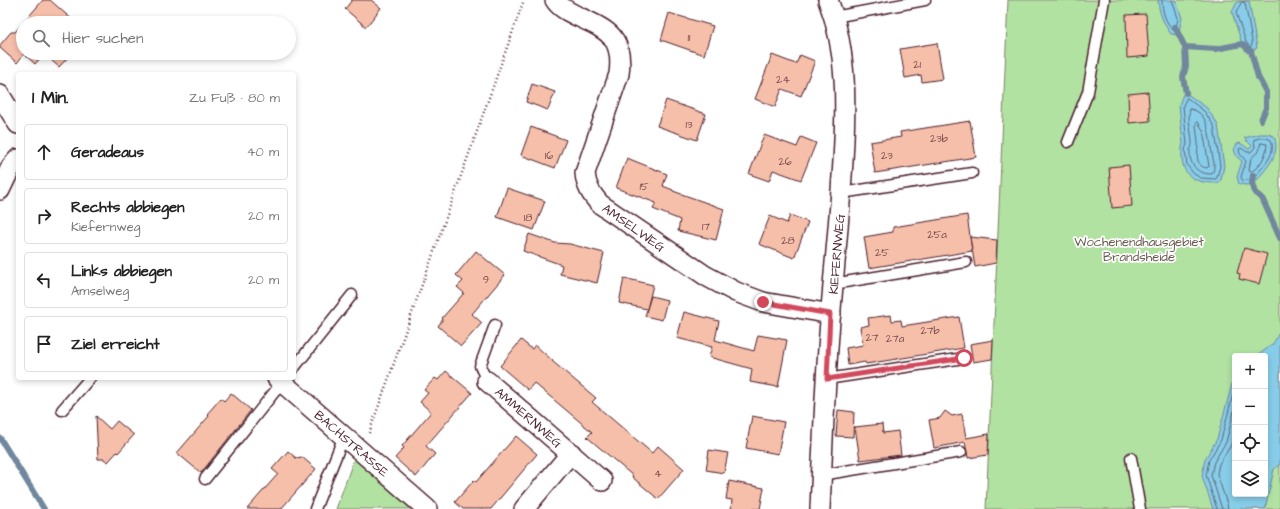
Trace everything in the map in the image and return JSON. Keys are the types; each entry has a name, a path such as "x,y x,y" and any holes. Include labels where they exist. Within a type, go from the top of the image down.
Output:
{"street":[{"name":"AMSELWEG","path":"554,0 567,11 611,34 618,46 621,60 619,74 584,173 586,185 596,200 706,276 736,292 763,302 830,314"},
{"name":"KIEFERNWEG","path":"820,509 830,314 841,193 845,84 841,49 831,8"},
{"path":"0,95 16,121"},
{"path":"0,190 11,167 16,161"},
{"name":"BACHSTRASSE","path":"281,380 427,509"},
{"name":"AMMERNWEG","path":"487,381 602,481"},
{"name":"AMMERNWEG","path":"524,509 571,453"}],"lane":[{"path":"831,8 924,0"},
{"path":"1068,142 1088,92 1104,0"},
{"path":"841,193 972,173"},
{"path":"833,284 966,262"},
{"path":"296,365 352,295"},
{"path":"487,381 480,366 495,326"},
{"path":"827,379 964,358"},
{"path":"62,410 88,380"},
{"path":"205,478 281,380"},
{"path":"315,509 344,436"},
{"path":"821,475 961,452"},
{"path":"1131,458 1140,509"}],"path":[{"path":"362,452 524,0"}],"green space":[{"name":"Wochenendhausgebiet Brandsheide","path":"1008,0 1280,0 1280,509 986,509"},
{"path":"355,456 416,509 336,509"}],"water":[{"path":"1158,0 1176,0 1182,18 1178,35 1171,34 1166,26 1160,14"},
{"path":"1249,1 1257,48 1247,53 1242,44 1232,12 1237,2"},
{"path":"1186,93 1207,108 1218,125 1224,166 1221,180 1218,183 1194,179 1186,172 1183,166 1183,144 1179,105 1183,94"},
{"path":"1260,134 1274,136 1276,147 1274,157 1256,181 1249,185 1239,184 1237,177 1242,161 1237,157 1234,150 1237,144 1240,143 1249,149 1252,146 1244,138"},
{"path":"1280,331 1280,464 1274,469 1268,496 1268,353 1261,353 1273,344"},
{"path":"1232,384 1232,497 1268,497 1265,509 1213,509 1202,476 1205,459 1217,439"}],"building":[{"path":"43,0 50,0 68,16 29,16"},
{"path":"352,0 371,0 381,8 366,27 345,9"},
{"path":"669,13 713,26 704,55 661,40"},
{"path":"1146,14 1149,56 1127,58 1126,15"},
{"path":"16,31 16,60 19,60 17,63 0,48 0,45 11,32"},
{"path":"937,43 943,79 922,82 921,75 905,78 900,49"},
{"path":"772,55 796,64 800,55 815,61 801,96 782,89 775,107 755,99"},
{"path":"31,60 39,60 35,64"},
{"path":"51,60 66,60 59,67"},
{"path":"532,84 555,92 548,110 526,102"},
{"path":"1148,92 1150,121 1129,123 1128,94"},
{"path":"666,100 706,114 697,140 657,126"},
{"path":"970,121 976,157 875,173 870,142 901,137 900,132"},
{"path":"531,127 566,140 555,168 521,155"},
{"path":"764,135 797,147 801,137 816,143 801,180 773,170 769,181 749,174"},
{"path":"627,158 667,174 663,186 724,209 716,240 678,231 680,220 653,209 656,203 616,188"},
{"path":"1129,165 1132,206 1112,208 1109,167"},
{"path":"507,188 545,201 534,230 497,217"},
{"path":"790,215 808,222 794,258 759,244 770,216 787,223"},
{"path":"967,215 972,251 869,268 864,237 893,232 893,227"},
{"path":"529,234 555,243 570,244 604,253 597,283 560,274 562,265 523,251"},
{"path":"970,237 997,240 996,263 975,267"},
{"path":"1244,248 1267,254 1259,284 1239,279 1240,274 1237,273"},
{"path":"476,251 505,275 472,314 482,323 461,346 438,326 443,319 442,318 464,293 457,287 463,281 456,275"},
{"path":"624,278 653,285 647,309 619,303"},
{"path":"651,296 667,300 662,320 645,316"},
{"path":"684,312 719,321 715,340 754,351 758,335 787,340 778,387 750,382 752,369 709,357 712,347 677,338"},
{"path":"891,315 892,321 901,320 902,326 959,317 964,348 866,364 865,362 848,365 846,348 863,345 860,327 869,325 868,318"},
{"path":"521,340 532,349 535,345 596,398 592,402 652,453 658,446 684,469 658,499 587,437 592,432 534,383 528,390 500,366"},
{"path":"993,340 992,359 973,362 970,344"},
{"path":"446,371 472,393 426,446 435,454 416,477 395,458 404,448 402,446 431,412 420,402 428,393 424,390 435,378 438,380"},
{"path":"231,393 251,410 201,473 177,453 209,416 207,414 221,398 224,401"},
{"path":"838,410 854,412 853,437 836,436"},
{"path":"945,411 952,416 962,414 966,438 989,434 988,455 968,458 965,442 934,448 929,420 940,418"},
{"path":"96,416 110,429 117,421 134,435 108,462 104,459 98,459"},
{"path":"752,416 784,422 778,454 746,448"},
{"path":"882,424 883,433 898,431 901,455 860,460 855,427"},
{"path":"516,436 537,454 491,509 463,509 455,502 474,480 476,482"},
{"path":"709,450 728,453 724,473 706,470"},
{"path":"288,451 296,458 302,457 316,469 281,509 247,509 278,474 272,469"},
{"path":"729,481 764,488 760,509 731,509 732,500 726,499"}],"waterway":[{"path":"1175,27 1185,47 1216,49 1242,44 1251,51 1258,77 1266,92 1266,108 1261,120"},
{"path":"1185,47 1186,66 1183,77 1186,93"},
{"path":"1253,175 1252,183 1255,193 1262,198 1280,238"},
{"path":"0,438 44,509"}],"route":[{"path":"763,302 830,314 827,379 964,358"}]}
